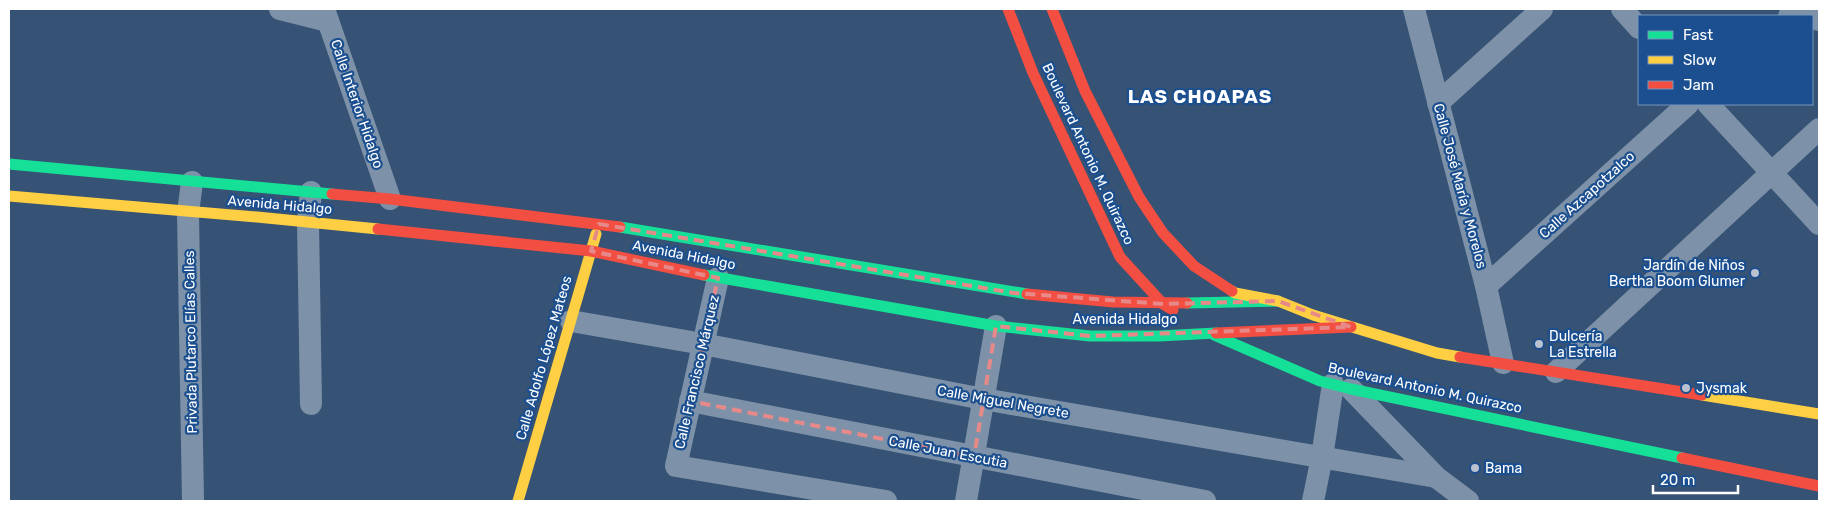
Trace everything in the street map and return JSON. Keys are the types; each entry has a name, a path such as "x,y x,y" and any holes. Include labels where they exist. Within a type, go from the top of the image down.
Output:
{"street":[{"path":"280,9 326,15"},
{"name":"Boulevard Antonio M. Quirazco","path":"1008,9 1033,73 1120,257 1163,304 1189,321 1208,332 1320,381 1819,486"},
{"name":"Boulevard Antonio M. Quirazco","path":"1052,9 1084,91 1139,197 1163,233 1194,266 1235,293 1278,301 1313,315 1437,353 1819,414"},
{"name":"Calle José María y Morelos","path":"1414,9 1486,286 1502,363"},
{"path":"1438,103 1542,9"},
{"path":"1622,9 1638,27"},
{"path":"1809,9 1819,20"},
{"name":"Calle Interior Hidalgo","path":"326,15 390,199"},
{"name":"Calle Azcapotzalco","path":"1486,286 1687,105"},
{"path":"1709,105 1819,224"},
{"path":"1556,372 1819,129"},
{"name":"Avenida Hidalgo","path":"9,164 390,199 599,224 1014,293 1113,302 1163,304 1278,301"},
{"name":"Privada Plutarco Elías Calles","path":"192,182 188,213 193,501"},
{"path":"311,192 308,222 311,404"},
{"name":"Avenida Hidalgo","path":"9,196 308,222 591,251 718,278 996,326 1090,336 1159,336 1208,332 1351,327"},
{"name":"Calle Adolfo López Mateos","path":"518,501 599,224"},
{"name":"Calle Francisco Márquez","path":"718,278 676,466 886,501"},
{"name":"Calle Miguel Negrete","path":"571,321 703,344 984,400 1436,477"},
{"path":"966,501 996,326"},
{"path":"1313,501 1322,457 1342,386 1436,477 1468,501"},
{"name":"Calle Juan Escutia","path":"690,401 1205,501"}],"highlighted area":[{"path":"599,224 1014,293 1163,304 1278,301 1351,327 1090,336 996,326 974,457 690,401 718,278 591,251"}],"traffic: fast":[{"path":"9,164 332,194"},
{"path":"620,227 1027,294"},
{"path":"704,275 996,326 1090,336 1159,336 1216,333"},
{"path":"1187,303 1278,301"},
{"path":"1214,335 1320,381 1682,458"}],"traffic: slow":[{"path":"9,196 378,229"},
{"path":"518,501 596,234"},
{"path":"1232,291 1278,301 1313,315 1437,353 1460,357"},
{"path":"1702,395 1819,414"}],"traffic: jam":[{"path":"1008,9 1033,73 1120,257 1163,304 1173,310"},
{"path":"1052,9 1085,91 1139,197 1163,233 1194,266 1232,291"},
{"path":"332,194 390,199 620,227"},
{"path":"378,229 591,251 704,275"},
{"path":"1027,294 1113,302 1187,303"},
{"path":"1216,333 1351,327"},
{"path":"1460,357 1702,395"},
{"path":"1682,458 1819,486"}],"place":[{"name":"Jardín de Niños Bertha Boom Glumer","path":"1755,273"},
{"name":"Dulcería La Estrella","path":"1539,344"},
{"name":"Jysmak","path":"1686,388"},
{"name":"Bama","path":"1475,468"}],"district":[{"name":"LAS CHOAPAS","path":"1200,96"}]}
